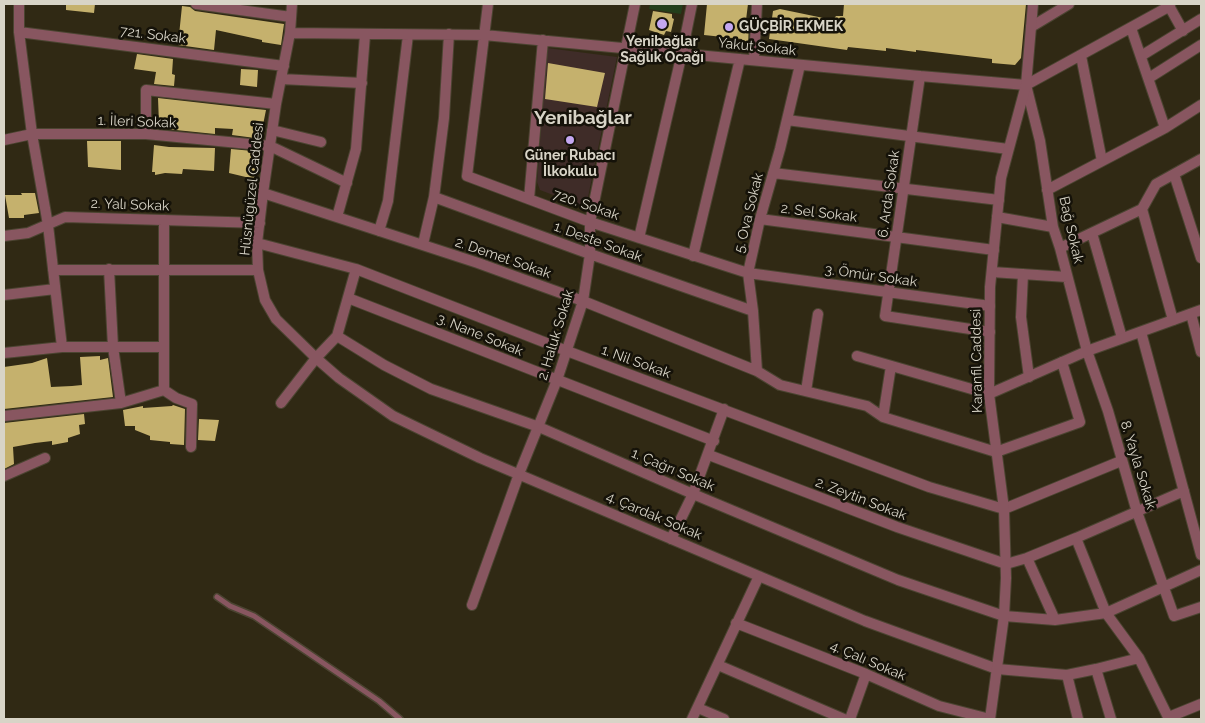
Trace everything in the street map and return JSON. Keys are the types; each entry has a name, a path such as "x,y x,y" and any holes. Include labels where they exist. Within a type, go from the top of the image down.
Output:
{"street":[{"path":"19,4 19,32 32,134 48,225 62,347"},
{"path":"196,4 291,16"},
{"name":"Hüsnügüzel Caddesi","path":"292,4 290,33 276,104 263,193 257,243 258,270 265,300 276,319 316,358"},
{"name":"720. Sokak","path":"488,4 467,176 590,222 748,273"},
{"name":"2. Haluk Sokak","path":"472,606 519,474 557,380 583,301 590,254 590,222 635,4"},
{"path":"639,238 692,4"},
{"path":"754,60 757,4"},
{"name":"Karanfil Caddesi","path":"990,719 1004,616 1006,564 1004,509 989,394 992,272 1001,178 1026,85 1033,4"},
{"path":"1031,27 1069,4"},
{"path":"1026,85 1131,28 1169,5 1183,31"},
{"path":"1142,56 1201,19"},
{"path":"1131,28 1165,128"},
{"name":"721. Sokak","path":"19,32 284,66"},
{"name":"Yakut Sokak","path":"290,33 484,35 1026,85"},
{"path":"423,244 434,197 444,118 449,34"},
{"path":"337,217 356,149 365,35"},
{"path":"379,231 388,201 408,35"},
{"path":"529,199 543,40"},
{"path":"1149,78 1201,45"},
{"path":"1080,56 1102,161"},
{"path":"693,256 740,59"},
{"name":"5. Ova Sokak","path":"756,371 754,311 748,273 800,65"},
{"name":"6. Arda Sokak","path":"920,76 885,316 990,332"},
{"path":"282,79 362,84"},
{"name":"Bağ Sokak","path":"1026,85 1040,141 1053,227 1087,351"},
{"path":"146,134 146,90 276,104"},
{"path":"1048,190 1165,128 1201,105"},
{"path":"787,120 1008,149"},
{"path":"272,130 321,142"},
{"name":"1. İleri Sokak","path":"4,140 32,134 146,134 270,146"},
{"path":"270,146 347,183"},
{"path":"1060,248 1142,209 1156,184 1201,159"},
{"path":"773,173 999,200"},
{"path":"1174,174 1201,258"},
{"name":"2. Demet Sokak","path":"263,193 423,244 583,301 756,371 780,385 867,406 883,417 996,452"},
{"name":"1. Deste Sokak","path":"434,197 754,311"},
{"path":"1142,209 1173,320"},
{"name":"2. Yalı Sokak","path":"4,236 28,233 65,217 260,223"},
{"path":"997,217 1053,227"},
{"name":"2. Sel Sokak","path":"760,219 994,250"},
{"path":"164,220 164,390"},
{"path":"1092,233 1122,338"},
{"name":"1. Nil Sokak","path":"257,243 356,268 567,351 929,487 1004,509"},
{"path":"281,403 316,358 337,336 356,268"},
{"path":"109,269 113,347 121,403"},
{"path":"53,270 258,270"},
{"path":"992,272 1067,277"},
{"name":"3. Ömür Sokak","path":"748,273 990,306"},
{"path":"1023,274 1021,317 1029,377"},
{"path":"4,294 55,289"},
{"name":"3. Nane Sokak","path":"348,298 714,441"},
{"path":"856,356 989,394 1087,351 1196,312 1201,352"},
{"path":"806,391 818,314"},
{"path":"1141,332 1184,491 1197,523 1201,555"},
{"name":"1. Çağrı Sokak","path":"337,336 384,365 432,389 539,427 898,580 1004,616 1055,620 1106,613 1201,570"},
{"path":"4,353 62,347 164,347"},
{"name":"8. Yayla Sokak","path":"1087,351 1108,412 1137,512 1174,616 1200,610"},
{"name":"4. Çardak Sokak","path":"316,358 339,378 393,416 519,474 865,621 997,668 1066,675 1138,658"},
{"path":"996,452 1080,422 1062,362"},
{"path":"883,417 891,366"},
{"path":"4,416 121,403 164,390"},
{"path":"164,390 176,398 192,404 191,447"},
{"path":"671,539 709,455 724,409"},
{"name":"2. Zeytin Sokak","path":"709,455 897,527 1006,564"},
{"path":"4,476 45,458"},
{"path":"1004,509 1121,461"},
{"path":"1006,564 1028,558 1184,491"},
{"path":"1076,538 1106,613 1138,658 1169,718 1201,704"},
{"path":"1028,558 1055,620"},
{"path":"692,719 758,576"},
{"name":"4. Çalı Sokak","path":"736,623 866,674 939,706 990,719"},
{"path":"718,665 844,719"},
{"path":"1096,669 1111,719"},
{"path":"850,719 866,674"},
{"path":"1066,675 1078,719"},
{"path":"698,708 724,719"}],"lane":[{"path":"217,597 230,606 254,616 378,701 400,719"}],"shaded area":[{"name":"Güner Rubacı İlkokulu","path":"547,48 617,57 587,202 582,206 540,190 537,182"}],"green space":[{"path":"650,4 683,4 681,14 649,9"}],"building":[{"path":"66,4 95,4 94,13 66,10"},
{"name":"GÜÇBİR EKMEK","path":"707,4 748,4 746,20 749,20 748,48 741,47 742,39 704,35"},
{"path":"844,4 1026,4 1021,58 1015,65 992,63 992,59 916,50 916,52 886,48 886,51 848,47 847,50 769,39 773,11 780,9 833,20 836,16 843,16"},
{"path":"182,6 190,7 195,11 284,24 281,45 216,30 214,50 178,45"},
{"name":"Yenibağlar Sağlık Ocağı","path":"653,11 672,14 674,19 671,32 666,31 664,35 649,30"},
{"path":"137,54 173,59 172,74 175,75 174,86 154,84 156,72 134,69"},
{"name":"Güner Rubacı İlkokulu","path":"548,63 605,73 597,107 545,99"},
{"path":"241,69 258,70 257,87 240,85"},
{"path":"158,98 266,110 263,125 255,138 232,135 233,129 215,128 215,134 166,129 167,125 159,124"},
{"path":"87,141 121,141 121,170 88,167"},
{"path":"154,145 215,148 214,171 183,169 182,174 165,173 155,175 155,172 152,172"},
{"path":"231,149 253,151 252,153 260,155 254,179 229,173"},
{"path":"21,193 35,193 39,213 24,215 24,218 9,218 5,195 22,195"},
{"path":"100,356 100,360 108,358 113,397 4,409 4,367 32,363 47,358 51,387 82,385 80,357"},
{"path":"173,405 185,409 184,445 150,440 150,436 135,430 135,426 125,426 123,410 143,406 143,408"},
{"path":"84,414 85,424 79,425 80,434 68,438 68,442 52,445 52,441 13,447 14,464 4,469 4,423"},
{"path":"199,419 219,420 215,441 198,440"}],"place":[{"name":"Yenibağlar Sağlık Ocağı","path":"662,24"},
{"name":"GÜÇBİR EKMEK","path":"729,27"},
{"name":"Güner Rubacı İlkokulu","path":"570,140"}],"district":[{"name":"Yenibağlar","path":"583,118"}]}
